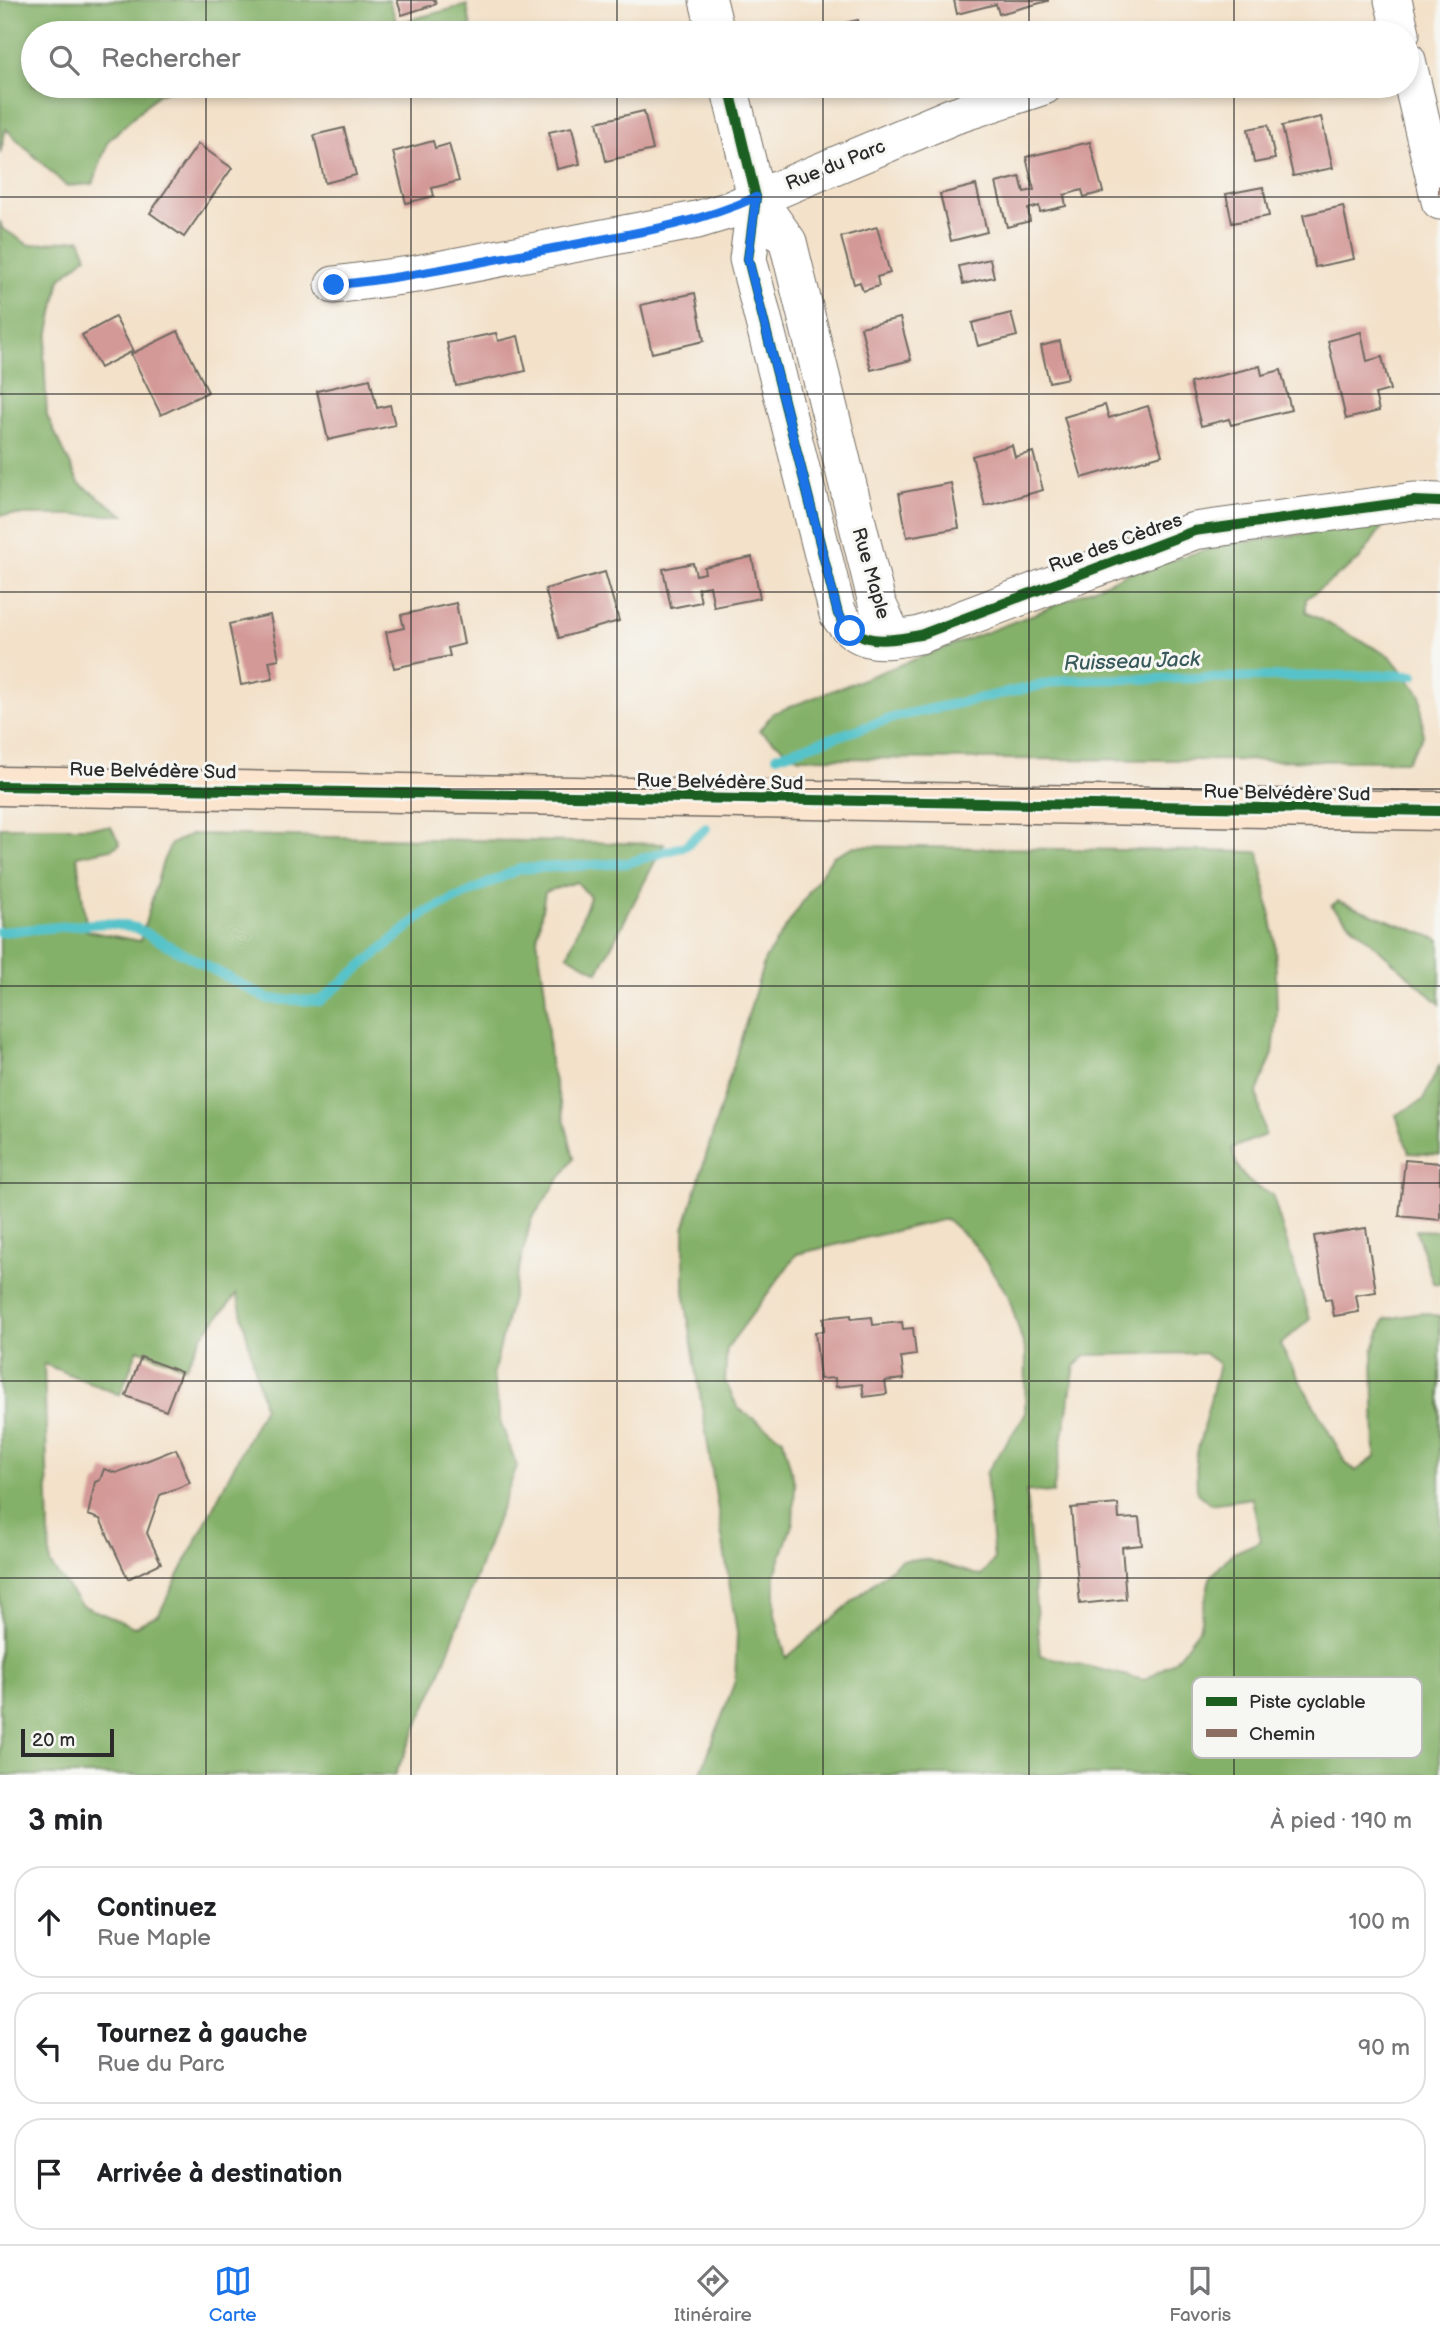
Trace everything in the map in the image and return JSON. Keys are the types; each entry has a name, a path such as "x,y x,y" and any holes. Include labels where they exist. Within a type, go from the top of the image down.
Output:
{"street":[{"path":"708,0 713,21"},
{"name":"Rue Maple","path":"732,98 756,197 788,242 877,603 894,639"},
{"name":"Rue du Parc","path":"334,285 396,277 644,231 727,211 953,116 1008,98"},
{"path":"1414,98 1440,201"},
{"name":"Rue des Cèdres","path":"894,639 919,635 1194,531 1414,501 1440,502"},
{"name":"Rue Belvédère Sud","path":"0,786 1440,811"}],"green space":[{"path":"0,0 389,0 396,21 21,21 21,98 154,98 108,141 93,184 66,186 6,129 0,154"},
{"path":"467,5 470,21 405,21"},
{"path":"0,221 2,228 29,245 80,239 87,256 60,279 44,356 47,416 79,483 124,515 0,515"},
{"path":"1385,523 1359,560 1306,599 1306,612 1390,656 1421,695 1423,736 1407,761 799,758 759,731 773,713 1037,613 1133,571 1223,545"},
{"path":"0,827 111,827 120,844 111,849 77,856 87,931 140,941 163,861 171,844 191,834 664,844 598,972 568,955 590,897 577,882 545,892 537,939 545,990 550,1062 574,1158 531,1220 493,1375 500,1421 517,1466 437,1682 395,1775 0,1775","holes":["237,1294 264,1407 159,1614 134,1627 81,1605 50,1564 44,1364 120,1395 138,1349 185,1367 202,1336"]},
{"path":"855,846 1259,852 1275,941 1277,1014 1273,1054 1257,1092 1265,1135 1232,1148 1240,1171 1245,1177 1256,1187 1272,1194 1310,1319 1280,1345 1347,1464 1356,1471 1375,1457 1373,1351 1385,1319 1423,1313 1440,1316 1440,1775 700,1775 735,1681 737,1633 684,1291 684,1229 765,959 833,856","holes":["946,1219 974,1244 1008,1295 1026,1353 1025,1415 986,1473 994,1560 981,1576 926,1559 901,1560 786,1658 775,1614 775,1574 793,1522 795,1485 783,1439 738,1408 725,1381 727,1348 797,1254","1204,1353 1219,1364 1196,1457 1197,1493 1211,1504 1252,1498 1261,1541 1231,1554 1210,1578 1199,1629 1175,1661 1144,1680 1040,1655 1026,1491 1053,1493 1075,1366 1086,1355"]},
{"path":"1338,901 1440,940 1440,1004 1331,906"},
{"path":"1440,1064 1440,1155 1409,1153 1396,1115 1423,1100"},
{"path":"1416,1230 1440,1231 1440,1284 1433,1283"}],"building":[{"path":"397,0 435,0 436,4 402,15"},
{"path":"954,0 1048,1 999,14 996,4 957,14"},
{"path":"644,111 653,150 606,161 597,122"},
{"path":"1321,117 1333,168 1293,176 1282,126"},
{"path":"1268,125 1275,159 1254,163 1248,129"},
{"path":"572,127 580,164 557,169 549,132"},
{"path":"344,128 356,175 325,183 314,135"},
{"path":"433,141 435,148 449,144 459,181 432,188 434,196 406,203 393,152"},
{"path":"1090,142 1103,192 1084,197 1082,190 1064,195 1066,206 1040,212 1039,206 1028,209 1030,221 1007,227 996,183 1020,177 1024,192 1034,190 1026,157"},
{"path":"198,144 232,168 184,237 150,213"},
{"path":"976,185 987,232 951,241 940,194"},
{"path":"1263,187 1269,216 1232,223 1226,194"},
{"path":"1343,206 1354,259 1315,267 1303,215"},
{"path":"877,227 890,273 877,277 879,286 863,291 860,282 854,284 841,237"},
{"path":"990,259 994,277 963,284 959,266"},
{"path":"695,293 704,341 652,353 641,305"},
{"path":"1011,313 1017,336 978,346 972,323"},
{"path":"115,317 133,351 100,368 82,335"},
{"path":"900,318 911,360 871,370 861,327"},
{"path":"178,331 208,392 161,415 131,354"},
{"path":"1361,332 1367,361 1382,357 1390,390 1375,394 1379,411 1346,419 1328,341"},
{"path":"496,333 498,341 518,336 526,371 456,386 447,343"},
{"path":"1060,341 1068,378 1049,382 1041,346"},
{"path":"1260,366 1262,375 1281,370 1291,410 1231,425 1229,419 1201,426 1190,383"},
{"path":"370,379 377,408 390,405 395,425 328,440 317,391"},
{"path":"1105,405 1109,418 1148,406 1162,455 1082,478 1064,417"},
{"path":"1012,445 1015,457 1033,452 1043,490 985,506 972,456"},
{"path":"951,483 959,528 907,537 899,493"},
{"path":"752,557 760,598 714,607 710,586 698,588 701,602 671,608 663,569 693,563 696,575 705,573 704,567"},
{"path":"605,572 619,621 559,638 545,589"},
{"path":"456,603 464,644 448,648 450,656 394,668 386,632 404,628 401,615"},
{"path":"270,615 279,659 269,661 273,679 241,685 229,624"},
{"path":"1405,1160 1440,1163 1440,1220 1399,1216"},
{"path":"1366,1228 1376,1292 1356,1295 1359,1312 1334,1316 1331,1299 1325,1300 1314,1236"},
{"path":"851,1315 851,1319 872,1317 873,1325 902,1322 903,1329 913,1328 916,1355 901,1357 904,1379 885,1381 887,1394 864,1397 862,1384 836,1387 835,1378 820,1379 815,1332 824,1331 823,1318"},
{"path":"141,1357 181,1372 166,1411 126,1396"},
{"path":"176,1449 190,1483 160,1495 147,1533 161,1563 128,1579 100,1519 88,1515 95,1482 100,1480 104,1469 116,1473"},
{"path":"1118,1504 1119,1519 1139,1518 1142,1545 1122,1547 1126,1599 1080,1604 1071,1508"}],"waterway":[{"name":"Ruisseau Jack","path":"777,756 899,716 1065,680 1414,675"},
{"name":"Ruisseau Jack","path":"0,932 106,923 136,928 268,999 320,1001 425,913 519,869 627,863 685,846 706,828"}],"cycle path":[{"path":"732,98 756,197 748,259 838,614 855,632 864,637 884,640 920,635 1194,531 1414,501 1440,502"},
{"path":"0,786 1440,811"}],"route":[{"path":"334,285 417,274 697,220 727,211 756,197 748,259 838,614 850,631"}]}
